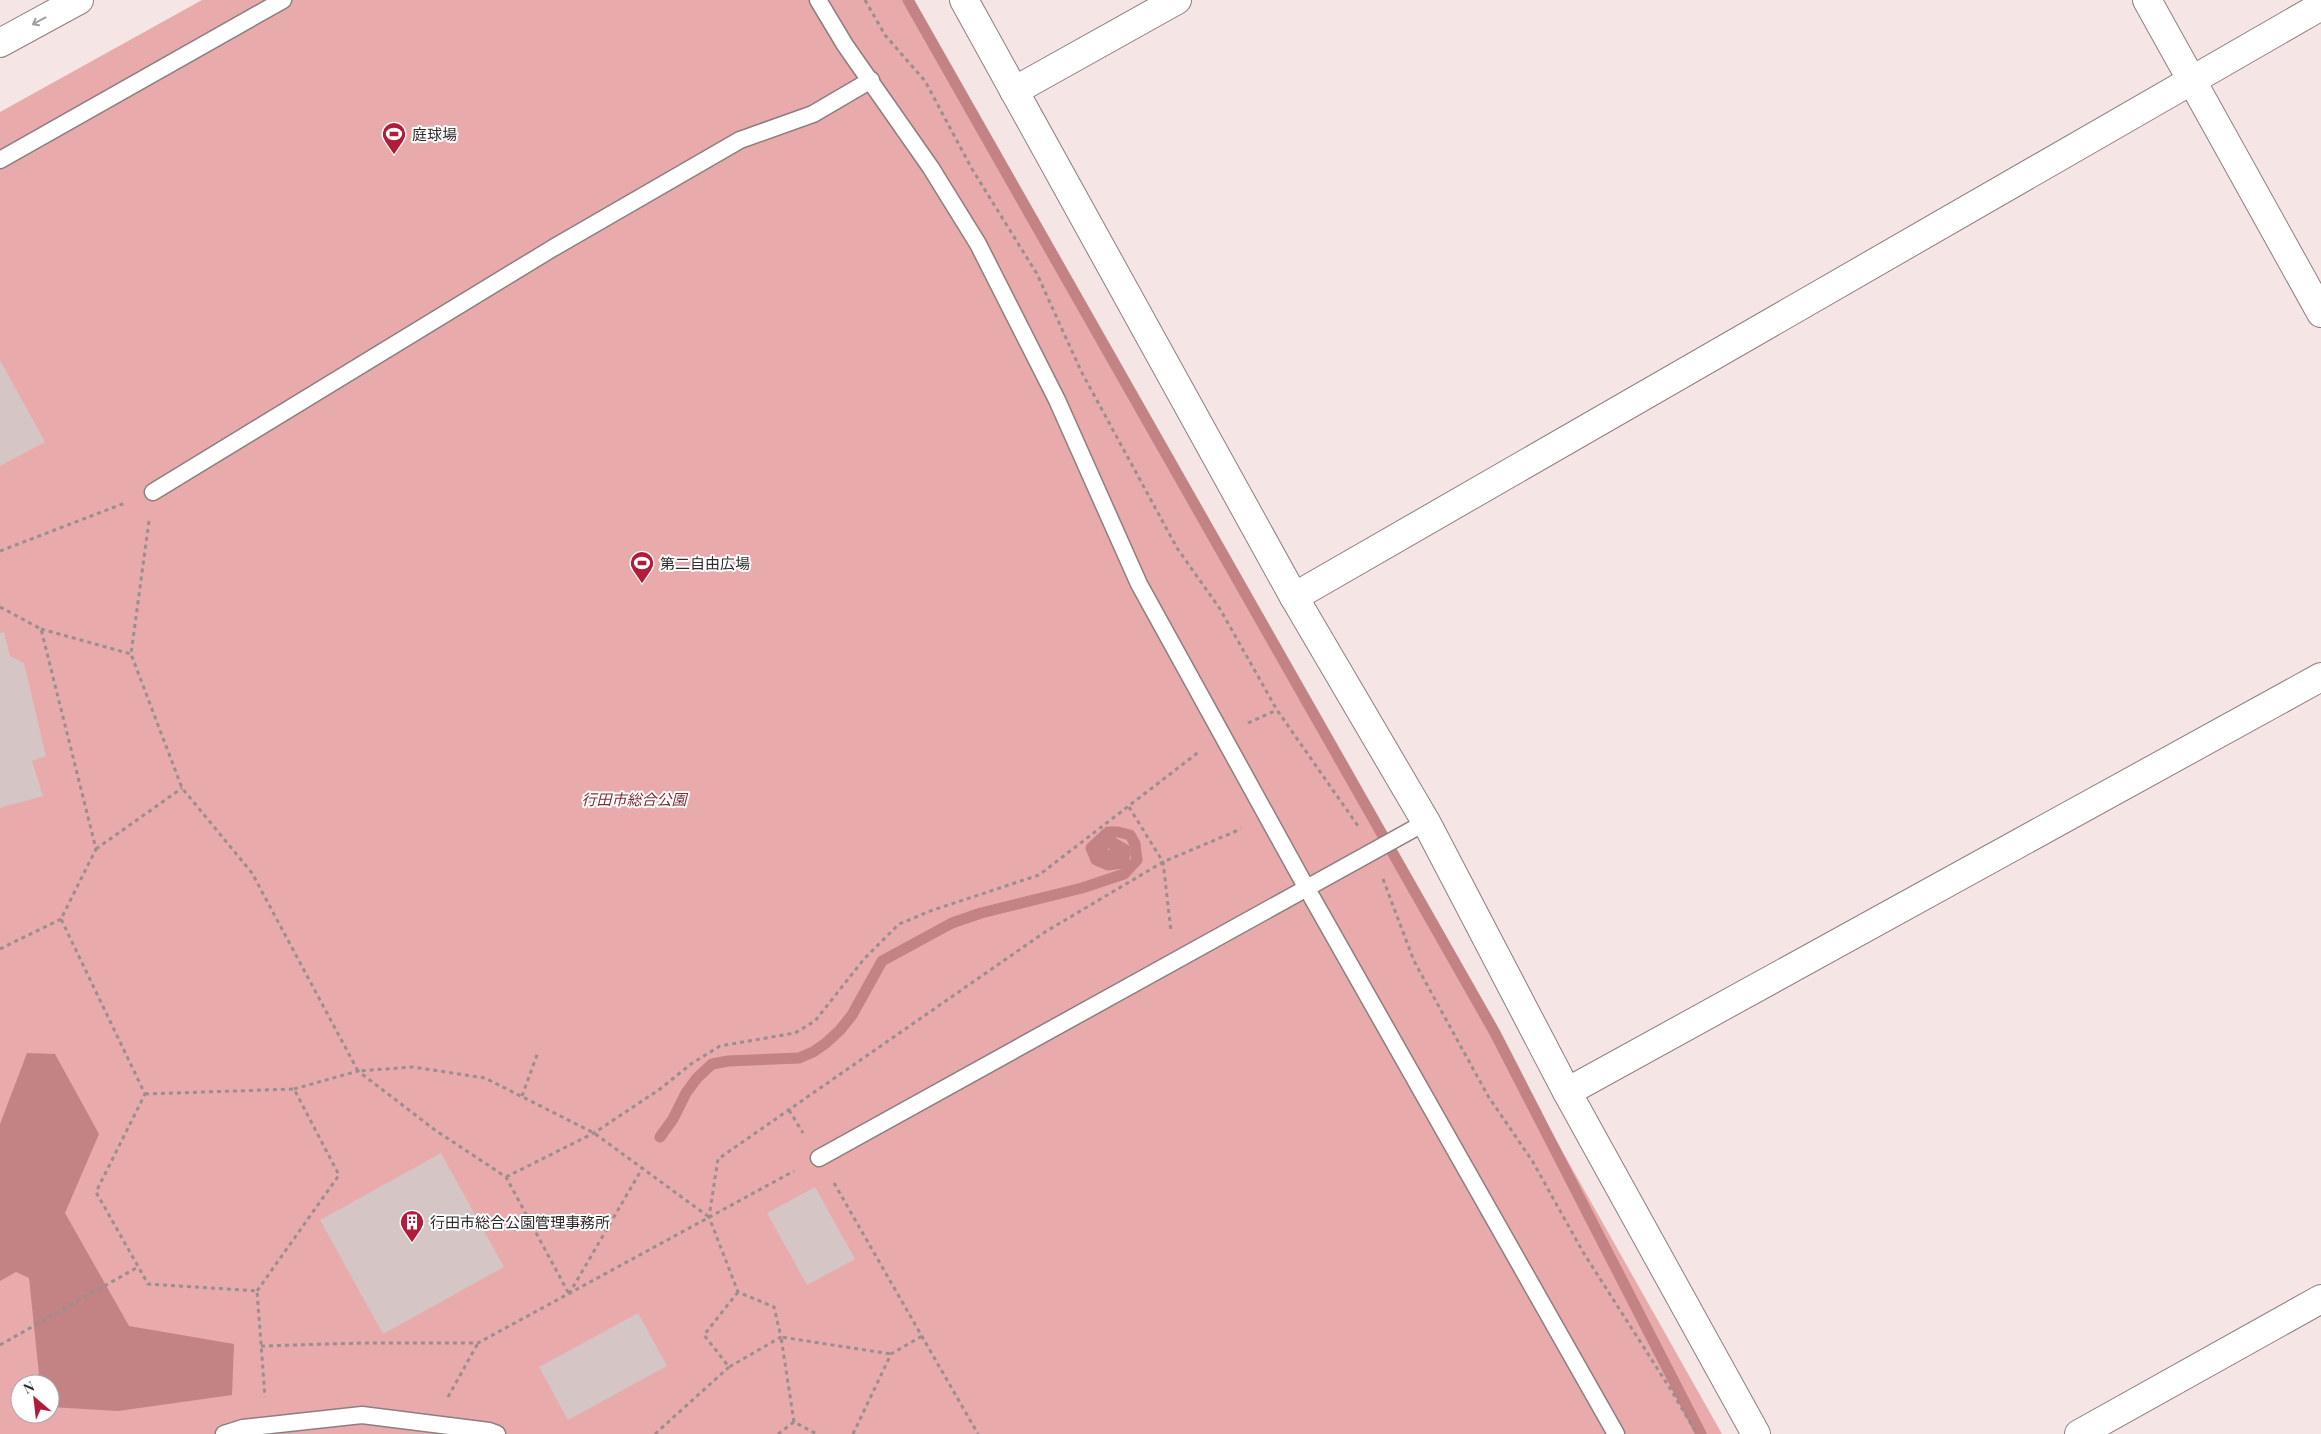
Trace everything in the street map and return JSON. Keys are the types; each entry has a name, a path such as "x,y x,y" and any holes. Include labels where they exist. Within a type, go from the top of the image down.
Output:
{"main road":[{"path":"0,43 79,0"},
{"path":"964,0 1294,597 1426,822 1567,1092 1756,1434"},
{"path":"1014,92 1178,0"},
{"path":"2147,0 2321,313"},
{"path":"1294,597 2321,6"},
{"path":"1567,1092 2321,677"},
{"path":"2079,1434 2321,1299"}],"lane":[{"path":"0,160 283,0"},
{"path":"818,0 845,45 932,168 978,244 1057,400 1139,584 1306,887 1616,1434"},
{"path":"153,492 553,248 740,140 813,114 871,80"},
{"path":"819,1158 1426,822"},
{"path":"224,1434 243,1428 362,1415 488,1431 497,1434"}],"path":[{"path":"866,0 885,35 925,81 972,169 1036,274 1081,371 1177,548 1220,609 1277,710 1347,808 1373,851 1414,961 1488,1096 1534,1162 1583,1252 1671,1390 1696,1434"},
{"path":"0,551 153,492 130,654 182,788 252,873 358,1071 435,1130 506,1177 569,1294"},
{"path":"0,607 42,629 130,654"},
{"path":"42,629 96,849"},
{"path":"506,1177 594,1133 660,1089 690,1064 720,1046 795,1033 815,1021 864,959 899,924 933,910 1039,875 1221,734 1277,710"},
{"path":"0,949 61,919 96,849 182,788"},
{"path":"1129,807 1164,862 1174,960"},
{"path":"794,1422 781,1337 774,1308 738,1292 710,1217 718,1159 1045,932 1164,862 1267,817"},
{"path":"61,919 146,1094"},
{"path":"522,1096 538,1052"},
{"path":"146,1094 294,1089 358,1071 413,1067 485,1078 594,1133 643,1166 710,1217"},
{"path":"266,1425 257,1291 339,1175 294,1089"},
{"path":"146,1094 96,1192 138,1267 148,1284 257,1291"},
{"path":"789,1110 819,1158 978,1434"},
{"path":"261,1346 362,1342 478,1343 819,1158"},
{"path":"569,1294 643,1166"},
{"path":"0,1345 138,1267"},
{"path":"729,1367 704,1335 738,1292"},
{"path":"853,1434 891,1354 922,1336"},
{"path":"655,1434 729,1367 781,1337 891,1354"},
{"path":"433,1424 478,1343"},
{"path":"778,1434 794,1422"},
{"path":"794,1422 817,1434"}],"green space":[{"name":"行田市総合公園","path":"202,0 912,0 1722,1434 0,1434 0,112"}],"shaded area":[{"path":"27,1053 55,1054 99,1134 65,1213 129,1326 234,1344 232,1395 118,1411 60,1408 60,1374 39,1374 29,1278 16,1272 0,1281 0,1124"}],"building":[{"path":"0,360 45,442 0,466"},
{"path":"4,632 10,656 24,663 46,756 32,761 43,796 0,808 0,633"},
{"name":"行田市総合公園管理事務所","path":"441,1153 504,1267 383,1334 320,1220"},
{"path":"815,1187 855,1259 807,1285 767,1213"},
{"path":"638,1313 667,1366 568,1420 539,1367"}],"waterway":[{"path":"908,0 1495,1033 1701,1434"},
{"path":"660,1137 673,1119 686,1093 697,1078 712,1064 728,1061 799,1058 813,1052 840,1030 852,1015 882,961 952,923 981,913 1082,888 1124,874 1137,860 1135,844 1130,835 1108,832 1091,848 1096,860 1108,865 1123,863 1126,850 1110,841 1102,847 1103,854 1110,858 1116,857 1114,852"}],"place":[{"name":"庭球場","path":"394,155"},
{"name":"第二自由広場","path":"642,584"},
{"name":"行田市総合公園管理事務所","path":"412,1243"}]}
